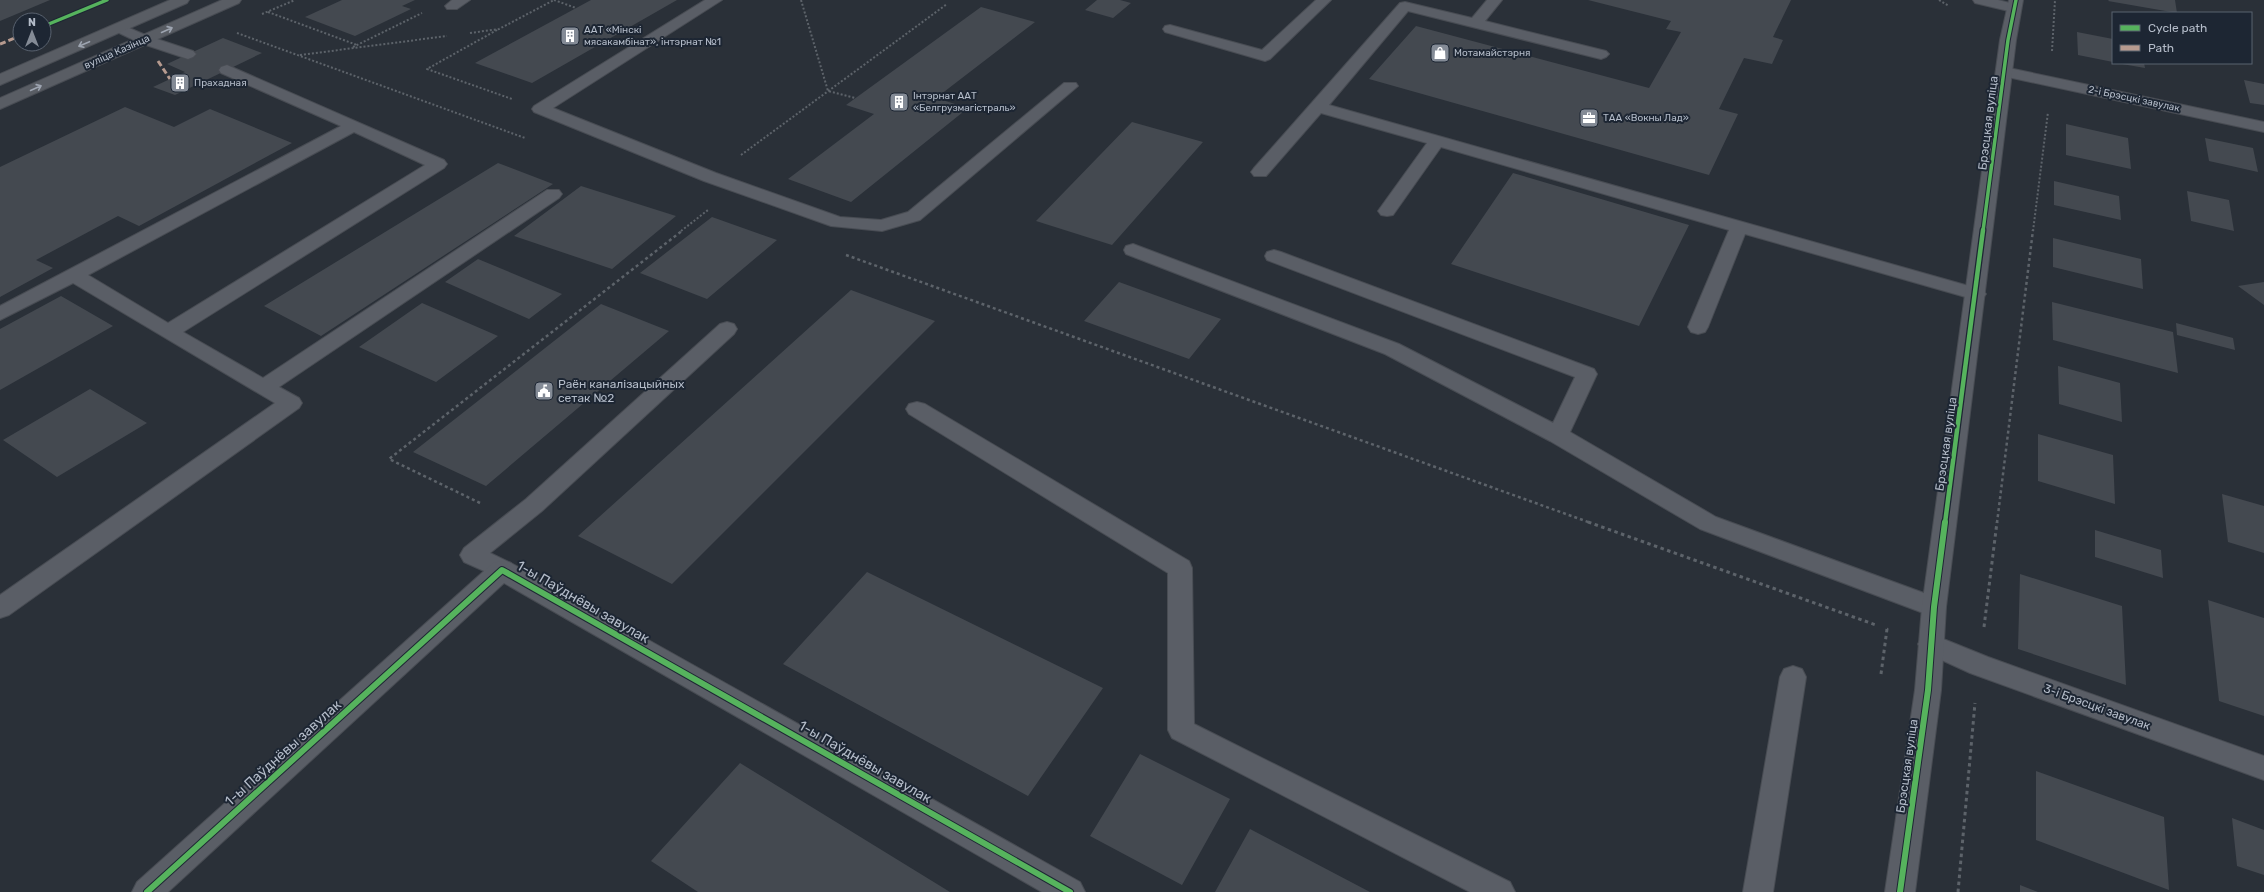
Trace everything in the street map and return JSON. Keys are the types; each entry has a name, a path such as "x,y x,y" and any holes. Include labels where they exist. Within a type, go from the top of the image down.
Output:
{"main road":[{"name":"вуліца Казінца","path":"0,80 182,0"},
{"name":"вуліца Казінца","path":"0,104 234,0"}],"street":[{"path":"540,109 715,0"},
{"path":"1170,29 1265,56 1324,0"},
{"path":"1475,23 1495,0"},
{"path":"1980,0 2014,4"},
{"name":"Брэсцкая вуліца","path":"1900,892 1928,690 1934,607 2014,4"},
{"path":"1260,172 1318,108 1405,6 1601,54"},
{"path":"120,28 145,40 188,54"},
{"path":"168,332 438,164 227,70"},
{"name":"2-і Брэсцкі завулак","path":"2004,72 2264,127"},
{"path":"540,109 710,177 837,222 882,226 914,216 1070,86"},
{"path":"1318,108 1976,294"},
{"path":"0,314 354,126"},
{"path":"1387,210 1437,141"},
{"path":"264,387 553,194"},
{"path":"1698,327 1739,227"},
{"path":"1133,250 1392,349 1558,435 1708,523 1934,607"},
{"path":"1274,256 1587,374 1558,435"},
{"path":"0,608 291,403 168,332 74,275"},
{"path":"502,570 472,555 516,520 727,329"},
{"path":"917,409 1180,568 1181,730 1500,892"},
{"name":"1-ы Паўднёвы завулак","path":"147,892 502,570 1070,892"},
{"name":"3-і Брэсцкі завулак","path":"1931,644 1979,665 2264,768"},
{"path":"1758,892 1793,677"}],"path":[{"path":"540,109 427,69 553,0 576,8"},
{"path":"801,0 828,90"},
{"path":"1958,892 1979,665 2051,81 2055,0"},
{"path":"710,177 947,4"},
{"path":"351,48 426,10"},
{"path":"267,12 358,45"},
{"path":"468,33 500,29"},
{"path":"244,35 532,140"},
{"path":"299,55 453,35"},
{"path":"828,90 855,98"},
{"path":"516,520 389,459 712,207"},
{"path":"839,252 1887,629 1881,674"}],"building":[{"path":"0,0 50,0 21,12 12,12 12,16 0,21"},
{"path":"342,0 415,0 402,6 411,9 355,36 305,17"},
{"name":"ААТ «Мінскі мясакамбінат», інтэрнат №1","path":"591,0 677,0 532,83 475,63"},
{"path":"1097,0 1120,0 1131,3 1113,18 1085,10"},
{"path":"1588,0 1791,0 1773,37 1783,40 1772,64 1744,58 1719,109 1738,114 1709,175 1369,79 1416,26 1649,88 1681,32 1666,29 1671,21"},
{"path":"2175,0 2177,12 2171,12 2108,1"},
{"name":"Інтэрнат ААТ «Белгрузмагістраль»","path":"981,7 1035,22 936,98 968,108 851,202 788,179 874,114 846,105"},
{"path":"2077,32 2112,39 2112,62 2078,55"},
{"path":"223,38 262,53 175,95 153,87 185,72 167,64"},
{"path":"2122,64 2144,64 2145,68"},
{"path":"2244,80 2264,84 2264,105 2250,103"},
{"path":"125,107 174,127 210,109 292,143 139,226 118,216 36,260 53,268 0,297 0,167"},
{"path":"1132,122 1203,142 1112,245 1036,221"},
{"path":"2066,124 2128,138 2131,169 2066,155"},
{"path":"2205,138 2253,148 2258,172 2209,161"},
{"path":"498,163 553,184 321,336 264,306"},
{"path":"1513,173 1689,225 1639,326 1451,264"},
{"path":"2054,181 2119,196 2121,220 2054,205"},
{"path":"581,186 676,216 612,269 514,236"},
{"path":"2187,191 2229,200 2234,231 2191,221"},
{"path":"712,217 777,240 707,299 640,273"},
{"path":"2053,238 2141,259 2143,289 2053,267"},
{"path":"478,259 562,294 529,319 445,282"},
{"path":"1119,282 1221,319 1189,359 1084,321"},
{"path":"2264,282 2264,305 2238,286"},
{"path":"851,290 935,321 672,584 578,536"},
{"path":"61,296 113,326 0,390 0,329"},
{"path":"2052,302 2173,332 2178,373 2053,340"},
{"path":"422,303 498,336 436,382 359,347"},
{"name":"Раён каналізацыйных сетак №2","path":"601,304 669,331 486,486 413,452"},
{"path":"2176,323 2233,338 2235,350 2177,335"},
{"path":"2058,366 2120,383 2122,422 2059,404"},
{"path":"90,389 147,423 57,477 3,440"},
{"path":"2038,434 2113,455 2115,504 2038,481"},
{"path":"2222,494 2264,506 2264,553 2228,542"},
{"path":"2095,530 2161,550 2163,578 2095,557"},
{"path":"867,572 1103,688 1028,796 783,664"},
{"path":"2020,574 2122,606 2126,685 2018,649"},
{"path":"2208,600 2264,618 2264,716 2219,701"},
{"path":"1140,754 1230,799 1182,885 1090,836"},
{"path":"740,763 950,892 698,892 651,861"},
{"path":"2036,771 2164,817 2169,890 2036,840"},
{"path":"2232,818 2264,830 2264,875 2237,866"},
{"path":"1250,829 1370,892 1215,892"},
{"path":"2020,885 2038,892 2020,892"}],"marked path":[{"path":"0,44 12,39"},
{"path":"158,61 170,79"}],"cycle path":[{"path":"52,23 107,0"},
{"path":"1900,892 1928,690 1934,607 2008,40 2016,0"},
{"path":"147,892 502,570 1070,892"}],"place":[{"name":"ААТ «Мінскі мясакамбінат», інтэрнат №1","path":"570,36"},
{"name":"Мотамайстэрня","path":"1440,53"},
{"name":"Прахадная","path":"180,83"},
{"name":"Інтэрнат ААТ «Белгрузмагістраль»","path":"899,102"},
{"name":"ТАА «Вокны Лад»","path":"1589,118"},
{"name":"Раён каналізацыйных сетак №2","path":"544,391"}]}
